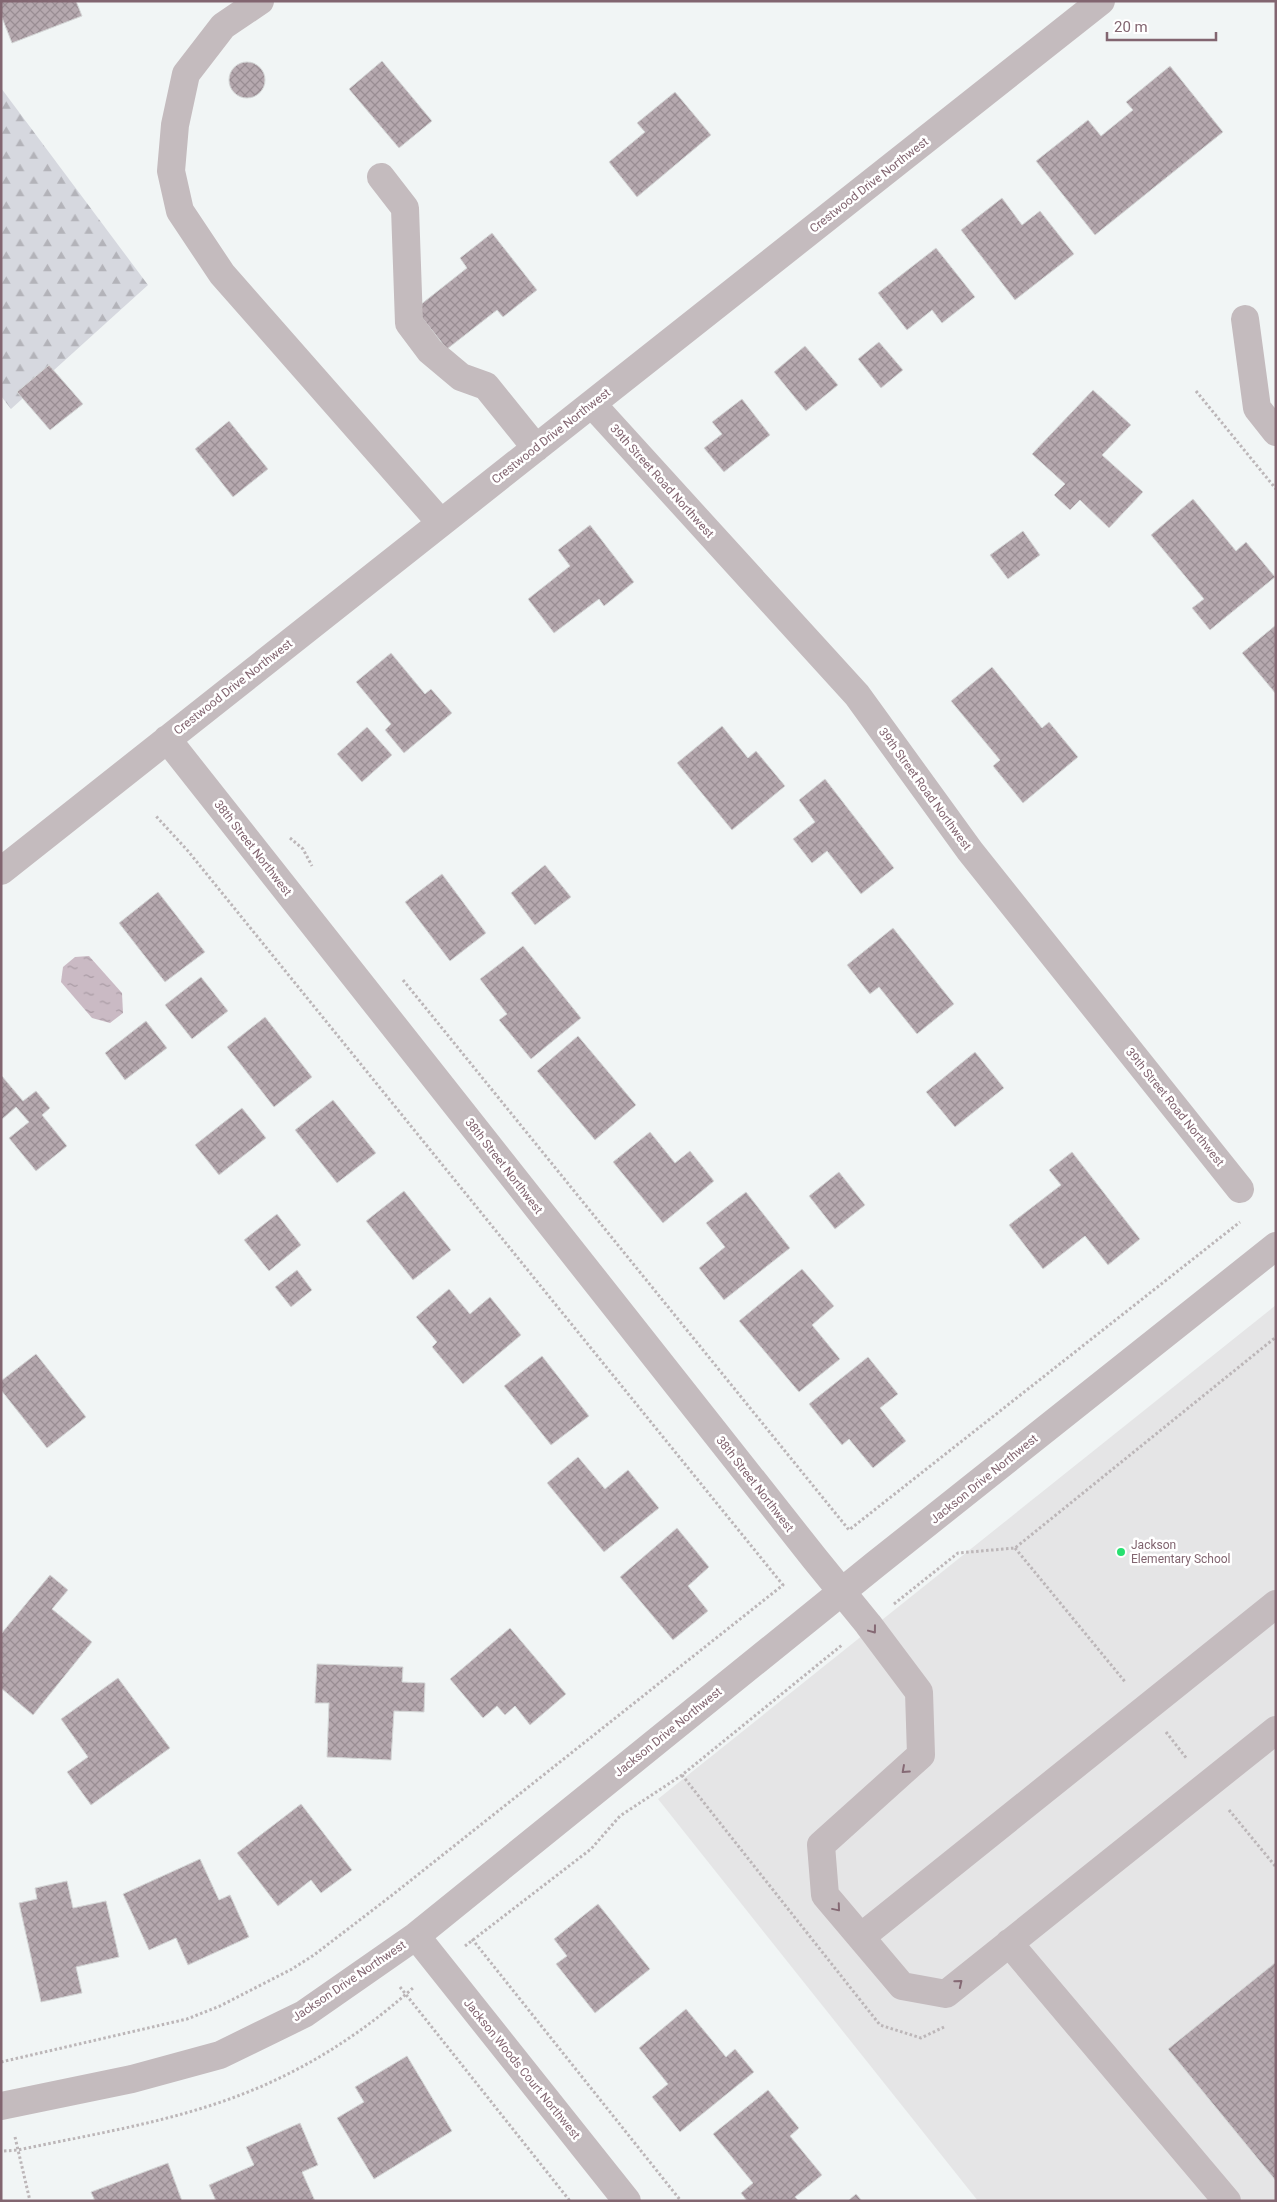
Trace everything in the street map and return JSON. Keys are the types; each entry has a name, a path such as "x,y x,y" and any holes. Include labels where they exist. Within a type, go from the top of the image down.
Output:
{"street":[{"path":"260,1 223,26 186,74 174,125 171,171 180,211 222,274 441,523"},
{"name":"Crestwood Drive Northwest","path":"1,871 1101,1"},
{"path":"381,177 405,208 409,323 430,351 461,377 486,386 536,448"},
{"path":"1245,319 1257,408 1276,432"},
{"name":"39th Street Road Northwest","path":"592,404 857,694 970,851 1240,1189"},
{"name":"38th Street Northwest","path":"167,739 868,1624 918,1692 921,1755 821,1845 825,1895 861,1937"},
{"name":"Jackson Drive Northwest","path":"1,2106 132,2079 220,2055 304,2014 416,1936 842,1592 1276,1246"},
{"path":"1276,1604 861,1937 902,1986 946,1994 1276,1730"},
{"name":"Jackson Woods Court Northwest","path":"416,1936 627,2201"},
{"path":"1009,1943 1227,2201"}],"path":[{"path":"1196,391 1276,489"},
{"path":"1,2062 187,2019 220,2006 292,1969 314,1955 392,1896 783,1585 194,859 155,815"},
{"path":"286,834 303,849 315,872"},
{"path":"397,973 849,1530 1246,1218"},
{"path":"682,1775 880,2025 921,2038 948,2026"},
{"path":"1220,1815 1235,1803"},
{"path":"470,1933 473,1940 681,2201"},
{"path":"396,1983 570,2201"},
{"path":"15,2134 30,2201"}],"shaded area":[{"name":"Jackson Elementary School","path":"1276,1305 1276,2201 978,2201 658,1799"}],"green space":[{"path":"1,88 148,285 11,409 1,396"}],"water":[{"path":"89,956 122,993 123,1013 110,1023 92,1018 61,982 63,967 75,957"}],"building":[{"path":"1,1 76,1 82,16 12,43 1,15"},
{"path":"382,61 432,121 399,148 349,89"},
{"path":"247,62 260,67 265,80 260,93 247,98 234,93 229,80 234,67"},
{"path":"1170,66 1223,132 1095,235 1036,161 1088,120 1101,136 1133,110 1126,102"},
{"path":"675,92 711,135 637,197 609,162 645,132 637,123"},
{"path":"1002,198 1022,225 1040,211 1074,254 1015,300 961,230"},
{"path":"492,233 537,290 503,317 497,310 447,349 415,309 467,268 460,258"},
{"path":"936,248 975,297 942,323 932,310 907,330 878,293"},
{"path":"879,342 903,370 881,388 858,359"},
{"path":"805,346 838,385 806,411 774,372"},
{"path":"49,365 83,404 50,430 17,392"},
{"path":"1093,390 1131,425 1102,455 1143,492 1109,528 1080,500 1070,510 1054,495 1065,484 1032,454"},
{"path":"742,399 770,435 724,472 704,448 722,434 712,422"},
{"path":"229,421 268,469 233,497 195,449"},
{"path":"1193,499 1236,551 1246,542 1275,577 1210,630 1192,608 1204,599 1151,535"},
{"path":"590,525 634,582 604,606 599,599 554,633 528,599 570,566 558,550"},
{"path":"1023,531 1040,555 1008,579 990,555"},
{"path":"1276,625 1276,694 1242,653"},
{"path":"391,653 425,694 431,689 452,713 404,753 385,730 391,724 356,682"},
{"path":"992,667 1042,728 1049,722 1078,757 1023,803 993,766 1000,760 951,701"},
{"path":"722,726 748,758 756,751 785,786 732,830 677,763"},
{"path":"367,727 392,755 362,782 337,754"},
{"path":"825,779 894,868 861,894 827,851 812,863 793,839 815,822 799,800"},
{"path":"545,865 571,897 535,925 511,893"},
{"path":"442,874 486,933 450,961 405,902"},
{"path":"158,892 205,952 165,982 119,923"},
{"path":"893,928 954,1004 917,1034 879,987 870,994 847,965"},
{"path":"523,946 581,1018 531,1059 499,1020 507,1014 480,979"},
{"path":"201,977 228,1011 192,1039 165,1005"},
{"path":"265,1017 312,1077 274,1107 227,1047"},
{"path":"146,1021 167,1048 125,1080 105,1053"},
{"path":"578,1036 636,1105 595,1140 537,1071"},
{"path":"975,1052 1004,1088 955,1127 926,1092"},
{"path":"1,1075 23,1101 36,1091 50,1108 42,1115 67,1146 36,1171 9,1138 29,1122 16,1107 1,1120"},
{"path":"333,1100 376,1153 337,1183 295,1130"},
{"path":"242,1108 266,1138 219,1175 195,1145"},
{"path":"650,1132 675,1163 690,1151 714,1181 663,1223 613,1162"},
{"path":"1072,1152 1140,1239 1108,1265 1085,1236 1043,1269 1009,1225 1061,1185 1049,1170"},
{"path":"839,1172 865,1205 835,1229 809,1196"},
{"path":"404,1191 451,1250 413,1280 366,1221"},
{"path":"746,1192 790,1248 724,1300 699,1268 725,1247 706,1223"},
{"path":"277,1214 301,1245 269,1271 244,1240"},
{"path":"802,1269 834,1306 812,1325 840,1359 799,1392 739,1321"},
{"path":"297,1270 312,1290 291,1307 275,1287"},
{"path":"449,1289 470,1314 490,1297 521,1335 463,1384 432,1347 437,1342 416,1317"},
{"path":"36,1354 86,1417 47,1448 1,1390 1,1381"},
{"path":"542,1356 589,1416 551,1445 504,1386"},
{"path":"868,1357 898,1394 880,1408 906,1441 873,1468 849,1439 842,1445 809,1404"},
{"path":"578,1457 605,1489 628,1470 659,1508 604,1552 547,1483"},
{"path":"677,1528 709,1567 688,1586 708,1611 673,1640 620,1577"},
{"path":"50,1575 68,1590 52,1609 92,1642 33,1715 1,1688 1,1677 3,1675 1,1673 1,1634"},
{"path":"510,1628 566,1694 530,1725 515,1706 505,1715 497,1706 483,1718 450,1679"},
{"path":"317,1664 403,1667 402,1682 425,1683 424,1712 394,1711 391,1760 327,1757 329,1703 315,1703"},
{"path":"118,1678 170,1748 91,1805 67,1772 88,1757 61,1719"},
{"path":"301,1804 352,1870 321,1893 311,1880 278,1906 237,1853"},
{"path":"200,1859 219,1900 230,1895 249,1937 188,1965 176,1938 149,1950 123,1894"},
{"path":"67,1881 73,1908 106,1901 119,1957 76,1967 82,1993 41,2002 19,1903 37,1899 35,1888"},
{"path":"598,1904 650,1969 595,2013 556,1964 567,1956 554,1939"},
{"path":"1276,1962 1276,2181 1168,2049"},
{"path":"686,2009 726,2057 735,2049 754,2072 680,2132 652,2097 668,2084 639,2048"},
{"path":"407,2056 452,2131 374,2179 337,2118 364,2102 355,2087"},
{"path":"768,2090 799,2128 790,2136 822,2175 795,2197 799,2201 747,2201 741,2193 753,2183 713,2134"},
{"path":"300,2123 318,2165 302,2172 315,2201 216,2201 209,2185 254,2165 246,2147"},
{"path":"168,2163 182,2201 95,2201 91,2192"},
{"path":"856,2194 862,2201 848,2201"}],"place":[{"name":"Jackson Elementary School","path":"1121,1552"}]}
